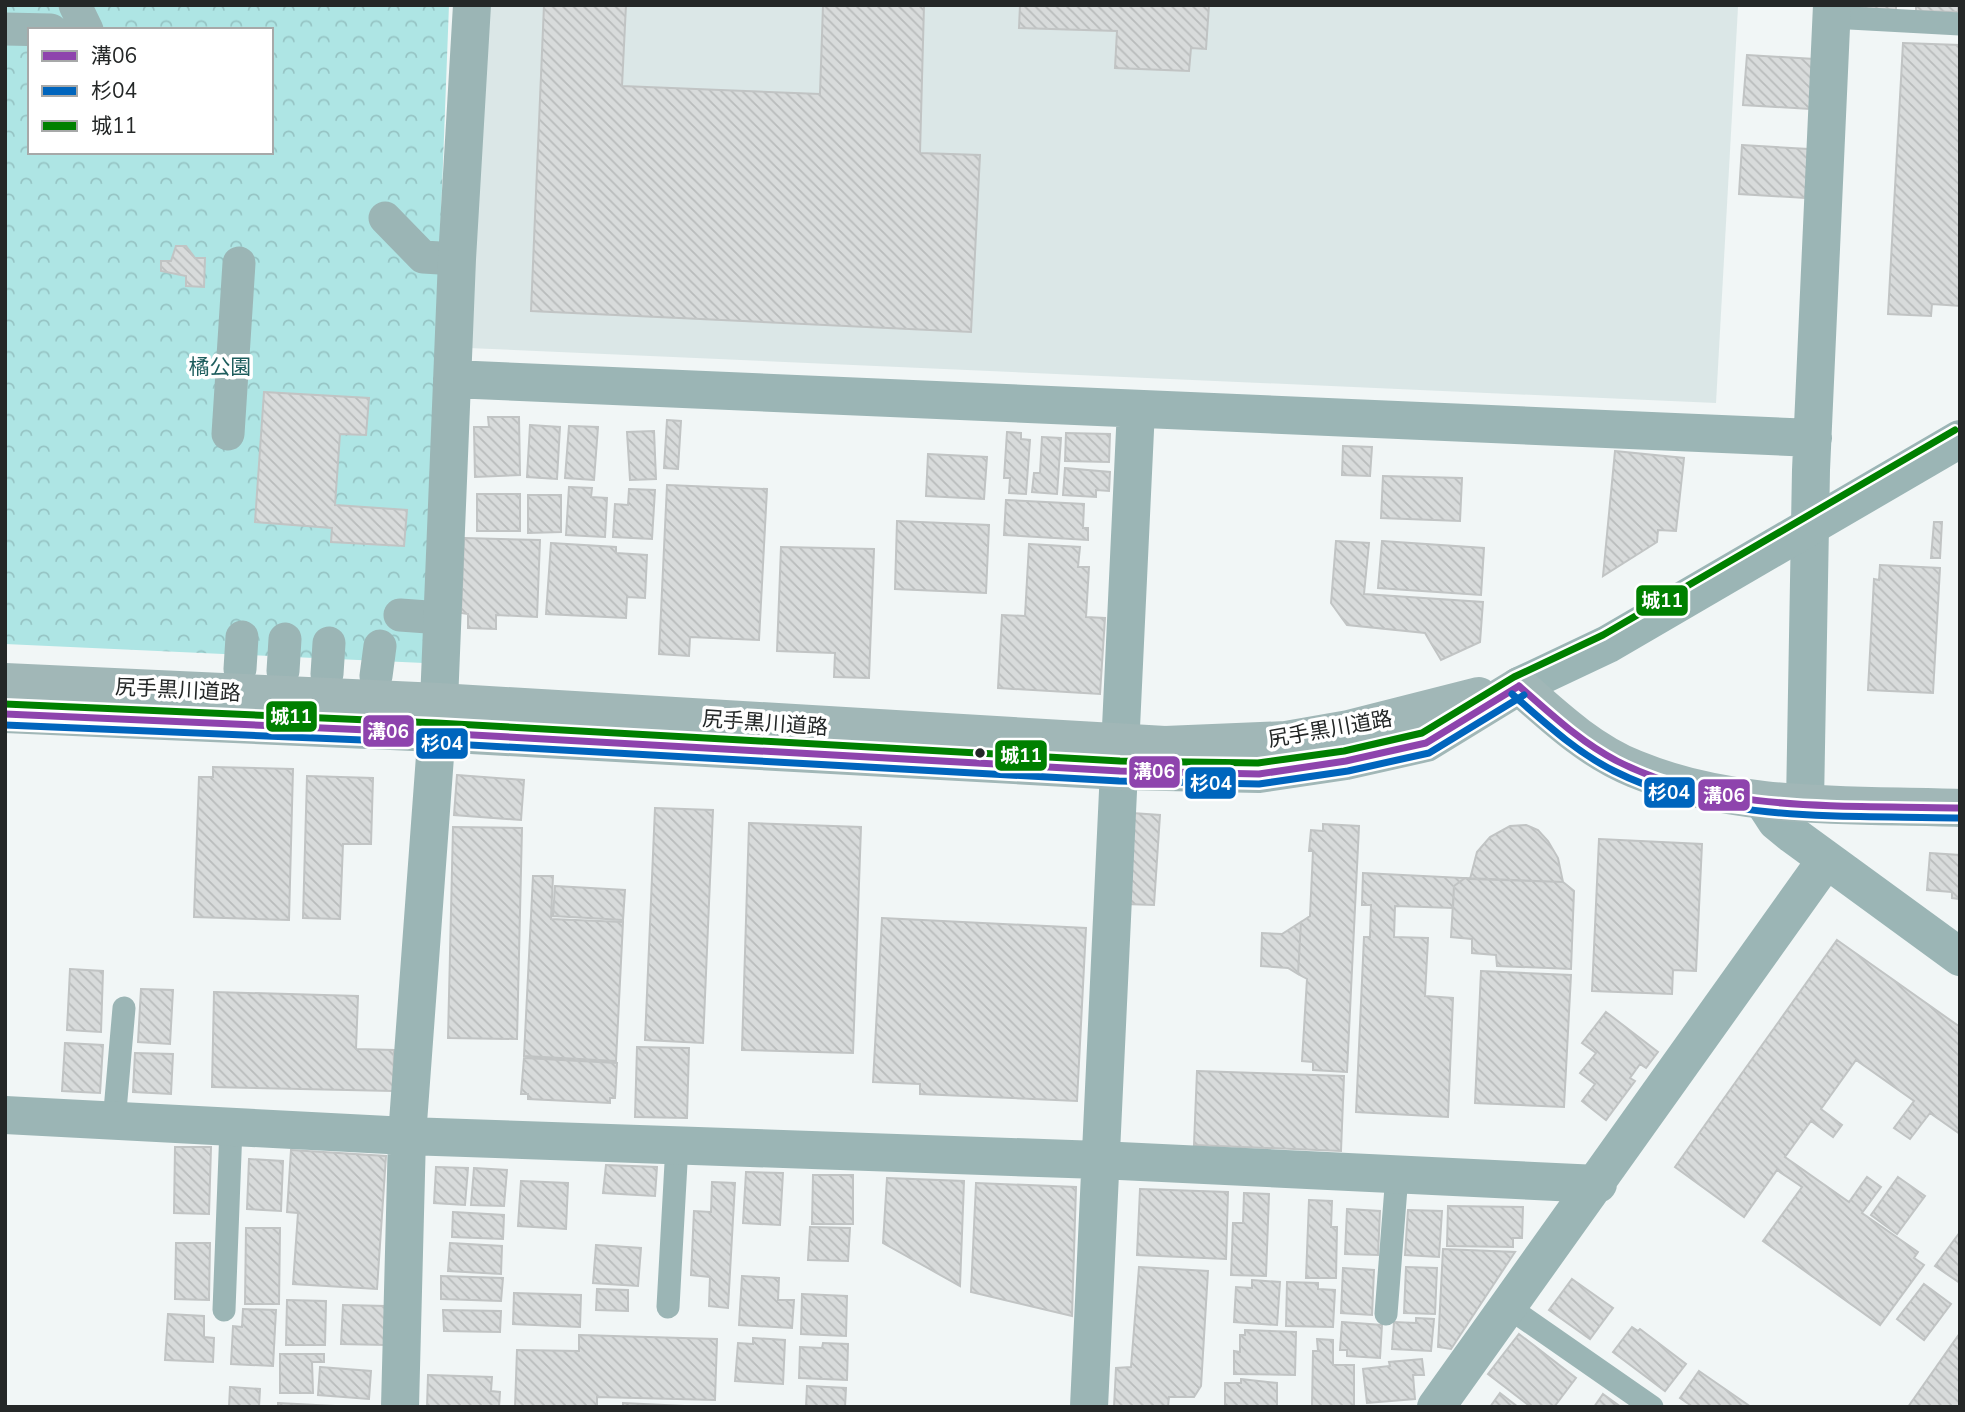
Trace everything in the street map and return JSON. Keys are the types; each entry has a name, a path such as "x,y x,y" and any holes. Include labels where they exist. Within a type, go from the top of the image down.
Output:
{"main road":[{"name":"尻手黒川道路","path":"5,682 437,718 1121,757 1259,774 1346,761 1426,743 1519,686"},
{"path":"1519,686 1576,735 1633,769 1695,790 1763,801 1960,808"},
{"name":"尻手黒川道路","path":"5,714 437,718"}],"street":[{"path":"75,5 86,28"},
{"path":"400,1407 407,1136 437,718 457,259 472,5"},
{"path":"1805,803 1810,526 1831,11"},
{"path":"5,29 28,30"},
{"path":"385,218 423,257 457,259"},
{"path":"228,434 239,263"},
{"path":"452,379 1813,438"},
{"path":"1089,1407 1136,409"},
{"name":"尻手黒川道路","path":"1519,686 1608,644 1960,439"},
{"path":"400,615 442,618"},
{"path":"1763,801 1776,821 1960,957"},
{"path":"1436,1407 1598,1184 1826,860"},
{"path":"5,1115 407,1136 1099,1160 1598,1184"}],"lane":[{"path":"1831,11 1960,24"},
{"path":"114,1122 124,1009"},
{"path":"224,1310 231,1128"},
{"path":"668,1307 677,1145"},
{"path":"1387,1314 1397,1175"},
{"path":"1508,1307 1652,1407"}],"shaded area":[{"path":"486,5 1738,7 1716,403 468,348"}],"green space":[{"name":"橘公園","path":"5,5 449,5 424,663 5,644"}],"building":[{"path":"544,5 626,5 622,86 820,94 823,5 924,5 920,153 980,155 971,332 531,311"},
{"path":"1020,5 1209,5 1206,49 1191,48 1189,71 1115,68 1117,31 1019,28"},
{"path":"1855,5 1896,5 1896,10 1855,8"},
{"path":"1916,5 1958,5 1958,12 1916,11"},
{"path":"1903,43 1960,45 1960,306 1932,304 1931,316 1888,314"},
{"path":"1747,55 1814,59 1810,109 1743,105"},
{"path":"1742,145 1808,149 1805,198 1739,194"},
{"path":"176,246 186,246 195,258 205,258 204,287 186,286 186,276 161,271 161,261 171,261"},
{"path":"264,392 369,398 366,435 340,434 335,505 407,510 404,546 331,542 332,528 255,522"},
{"path":"488,417 519,417 520,475 475,477 474,427 489,427"},
{"path":"667,420 681,421 678,469 664,468"},
{"path":"530,425 560,427 557,479 527,477"},
{"path":"569,426 598,427 594,480 565,478"},
{"path":"654,431 656,479 630,480 627,432"},
{"path":"1007,432 1021,433 1021,439 1030,440 1026,494 1009,493 1010,478 1004,478"},
{"path":"1066,433 1110,434 1109,462 1065,461"},
{"path":"1042,437 1061,438 1057,494 1032,492 1034,473 1040,473"},
{"path":"1343,446 1372,447 1370,476 1342,475"},
{"path":"1615,451 1684,458 1676,531 1658,530 1657,542 1603,576"},
{"path":"928,454 987,457 984,499 926,496"},
{"path":"1065,468 1110,472 1109,491 1096,490 1096,497 1063,495"},
{"path":"1383,476 1462,478 1460,521 1381,518"},
{"path":"667,485 767,489 759,640 690,637 689,656 659,654"},
{"path":"569,487 592,488 591,497 607,498 605,537 566,535"},
{"path":"629,489 655,490 652,539 613,537 615,504 628,505"},
{"path":"477,494 520,494 520,531 477,531"},
{"path":"528,495 561,495 561,532 528,533"},
{"path":"1006,500 1084,504 1083,528 1088,528 1088,540 1004,535"},
{"path":"897,521 989,525 986,593 895,589"},
{"path":"1934,522 1942,522 1940,558 1931,558"},
{"path":"464,538 540,540 537,617 496,615 496,629 468,628 468,614 461,613"},
{"path":"1336,541 1369,543 1364,594 1483,602 1480,642 1441,660 1425,633 1347,625 1331,603"},
{"path":"1382,541 1484,548 1481,595 1378,588"},
{"path":"551,543 616,547 616,553 647,555 645,598 627,597 626,618 546,614"},
{"path":"1029,544 1080,547 1078,567 1089,567 1086,617 1105,618 1100,694 998,688 1002,615 1025,616"},
{"path":"781,547 874,549 869,678 834,677 835,653 777,651"},
{"path":"1880,565 1940,568 1933,693 1868,690 1874,579 1879,580"},
{"path":"213,767 293,769 289,920 194,917 199,777 213,777"},
{"path":"457,775 524,780 521,820 454,815"},
{"path":"307,776 373,778 371,844 343,844 340,919 303,918"},
{"path":"655,808 713,810 703,1043 645,1040"},
{"path":"1132,813 1160,815 1154,905 1125,904"},
{"path":"749,823 861,827 853,1053 742,1050"},
{"path":"1323,824 1359,826 1347,1072 1313,1070 1313,1062 1302,1061 1307,979 1298,974 1301,922 1310,916 1313,851 1309,851 1311,830 1323,831"},
{"path":"1526,825 1538,830 1548,841 1558,858 1563,882 1470,879 1477,852 1490,837 1510,826"},
{"path":"453,827 522,828 517,1039 448,1038"},
{"path":"1599,839 1702,844 1696,971 1673,970 1672,994 1592,991"},
{"path":"1930,853 1960,855 1960,899 1952,898 1952,892 1927,890"},
{"path":"1363,873 1465,878 1454,886 1453,908 1395,906 1394,937 1428,938 1425,996 1453,998 1448,1117 1356,1112 1364,937 1370,937 1371,905 1362,905"},
{"path":"533,876 553,876 551,919 623,922 616,1061 524,1056"},
{"path":"1465,878 1563,882 1574,891 1571,969 1497,966 1496,955 1472,953 1472,939 1451,937 1454,886"},
{"path":"555,886 625,890 623,920 553,916"},
{"path":"882,918 1086,928 1077,1101 920,1094 920,1084 873,1082"},
{"path":"1301,922 1298,974 1288,968 1261,966 1262,933 1282,934"},
{"path":"1837,940 1960,1027 1960,1134 1930,1113 1910,1139 1894,1128 1914,1101 1856,1060 1821,1109 1842,1125 1833,1137 1811,1121 1785,1157 1849,1202 1867,1177 1881,1187 1862,1213 1918,1252 1914,1258 1924,1265 1880,1325 1763,1241 1802,1187 1777,1170 1744,1217 1675,1167"},
{"path":"70,969 103,971 101,1032 67,1030"},
{"path":"1481,971 1571,975 1564,1107 1475,1103"},
{"path":"141,989 173,990 170,1044 138,1042"},
{"path":"214,992 358,996 356,1049 394,1050 393,1091 212,1087"},
{"path":"1606,1012 1658,1052 1646,1068 1640,1064 1630,1078 1635,1081 1606,1120 1582,1101 1595,1084 1580,1073 1596,1053 1582,1043"},
{"path":"65,1043 103,1045 100,1093 62,1091"},
{"path":"637,1047 689,1048 687,1118 635,1117"},
{"path":"135,1053 173,1054 171,1094 133,1092"},
{"path":"524,1058 617,1063 615,1098 610,1098 610,1103 528,1099 528,1094 521,1094"},
{"path":"1197,1071 1344,1076 1341,1151 1194,1145"},
{"path":"175,1147 211,1147 209,1214 174,1213"},
{"path":"291,1150 386,1156 377,1289 293,1284 298,1213 287,1212"},
{"path":"249,1159 283,1161 281,1211 247,1209"},
{"path":"606,1165 657,1167 655,1196 603,1193"},
{"path":"436,1167 468,1168 465,1205 434,1203"},
{"path":"474,1168 507,1170 504,1206 471,1205"},
{"path":"746,1172 783,1173 780,1225 743,1223"},
{"path":"813,1175 853,1175 853,1224 812,1224"},
{"path":"1898,1177 1925,1196 1897,1234 1871,1215"},
{"path":"887,1178 964,1181 960,1286 883,1243"},
{"path":"521,1181 568,1183 566,1229 518,1226"},
{"path":"712,1182 735,1183 728,1308 709,1306 710,1277 691,1275 694,1211 711,1212"},
{"path":"976,1183 1076,1187 1072,1316 971,1292"},
{"path":"1140,1189 1228,1192 1226,1259 1137,1255"},
{"path":"1244,1193 1269,1194 1266,1276 1231,1275 1233,1223 1243,1223"},
{"path":"1309,1200 1332,1201 1331,1227 1337,1227 1336,1278 1306,1278"},
{"path":"1448,1206 1523,1207 1522,1238 1513,1238 1513,1247 1447,1246"},
{"path":"1347,1209 1380,1211 1378,1255 1345,1254"},
{"path":"1408,1210 1442,1211 1439,1257 1405,1255"},
{"path":"453,1212 504,1215 503,1239 452,1237"},
{"path":"810,1227 850,1228 848,1261 808,1260"},
{"path":"246,1228 280,1228 279,1304 245,1304"},
{"path":"1960,1232 1960,1283 1935,1266"},
{"path":"176,1243 210,1243 209,1300 175,1299"},
{"path":"450,1243 502,1246 501,1274 448,1271"},
{"path":"596,1245 641,1248 638,1286 593,1283"},
{"path":"1443,1249 1515,1252 1451,1349 1438,1347"},
{"path":"1139,1267 1208,1271 1201,1386 1194,1397 1169,1397 1168,1407 1114,1407 1116,1368 1131,1367"},
{"path":"1406,1267 1437,1268 1435,1314 1404,1313"},
{"path":"1343,1268 1374,1270 1372,1315 1341,1313"},
{"path":"441,1276 503,1278 501,1301 441,1299"},
{"path":"742,1276 779,1278 778,1300 794,1300 792,1328 739,1325"},
{"path":"1572,1279 1613,1308 1590,1339 1549,1310"},
{"path":"1252,1280 1280,1282 1277,1325 1234,1322 1236,1287 1252,1288"},
{"path":"1287,1282 1318,1283 1318,1289 1335,1290 1333,1327 1286,1326"},
{"path":"1924,1284 1951,1304 1924,1340 1897,1319"},
{"path":"597,1289 628,1290 628,1311 596,1310"},
{"path":"514,1293 581,1295 580,1327 513,1324"},
{"path":"802,1294 847,1296 846,1336 801,1334"},
{"path":"287,1300 326,1301 325,1345 286,1345"},
{"path":"343,1305 386,1306 385,1345 341,1344"},
{"path":"243,1309 276,1310 273,1366 231,1364 233,1326 242,1327"},
{"path":"443,1310 501,1311 500,1332 444,1331"},
{"path":"168,1314 204,1316 204,1337 214,1338 213,1362 165,1360"},
{"path":"1416,1318 1434,1319 1431,1351 1392,1349 1394,1322 1416,1323"},
{"path":"1342,1322 1382,1325 1380,1358 1347,1356 1347,1350 1340,1350"},
{"path":"1632,1327 1638,1331 1640,1329 1686,1364 1665,1391 1613,1352"},
{"path":"1245,1330 1296,1332 1295,1375 1234,1374 1234,1351 1240,1352 1240,1335 1245,1335"},
{"path":"1960,1333 1960,1407 1908,1407"},
{"path":"1519,1334 1576,1378 1554,1407 1531,1407 1488,1374"},
{"path":"579,1335 717,1339 715,1400 597,1397 597,1407 515,1407 517,1350 579,1351"},
{"path":"753,1338 785,1340 783,1384 735,1381 738,1343 753,1344"},
{"path":"1317,1339 1333,1340 1333,1365 1354,1365 1354,1407 1312,1407 1313,1351 1318,1351"},
{"path":"823,1343 848,1344 847,1380 799,1378 800,1347 822,1348"},
{"path":"280,1354 324,1354 324,1362 312,1362 313,1393 280,1393"},
{"path":"1422,1359 1424,1375 1413,1375 1415,1399 1367,1403 1363,1369 1390,1366 1389,1362"},
{"path":"320,1367 371,1371 369,1399 318,1395"},
{"path":"1699,1371 1751,1407 1693,1407 1680,1398"},
{"path":"428,1375 492,1377 491,1391 500,1392 499,1407 427,1407"},
{"path":"1241,1379 1277,1383 1277,1407 1225,1407 1225,1383 1241,1383"},
{"path":"807,1386 846,1388 845,1407 806,1407"},
{"path":"230,1387 260,1389 259,1407 229,1407"},
{"path":"1500,1393 1518,1407 1490,1407"},
{"path":"1603,1394 1621,1407 1594,1407"},
{"path":"278,1403 354,1407 278,1407"},
{"path":"623,1403 684,1406 684,1407 623,1407"}],"transit line":[{"name":"城11","path":"5,704 437,723 1120,761 1258,763 1344,751 1422,733 1514,677 1603,635 1955,430"},
{"name":"溝06","path":"1519,686 1603,753 1657,778 1698,790 1785,803 1960,808"},
{"name":"溝06","path":"5,714 436,733 1120,771 1259,774 1346,761 1426,743 1519,686"},
{"name":"杉04","path":"1512,694 1561,736 1600,763 1654,788 1696,800 1784,813 1960,818"},
{"name":"杉04","path":"5,725 435,743 1119,781 1259,784 1348,771 1429,753 1524,695"}]}
